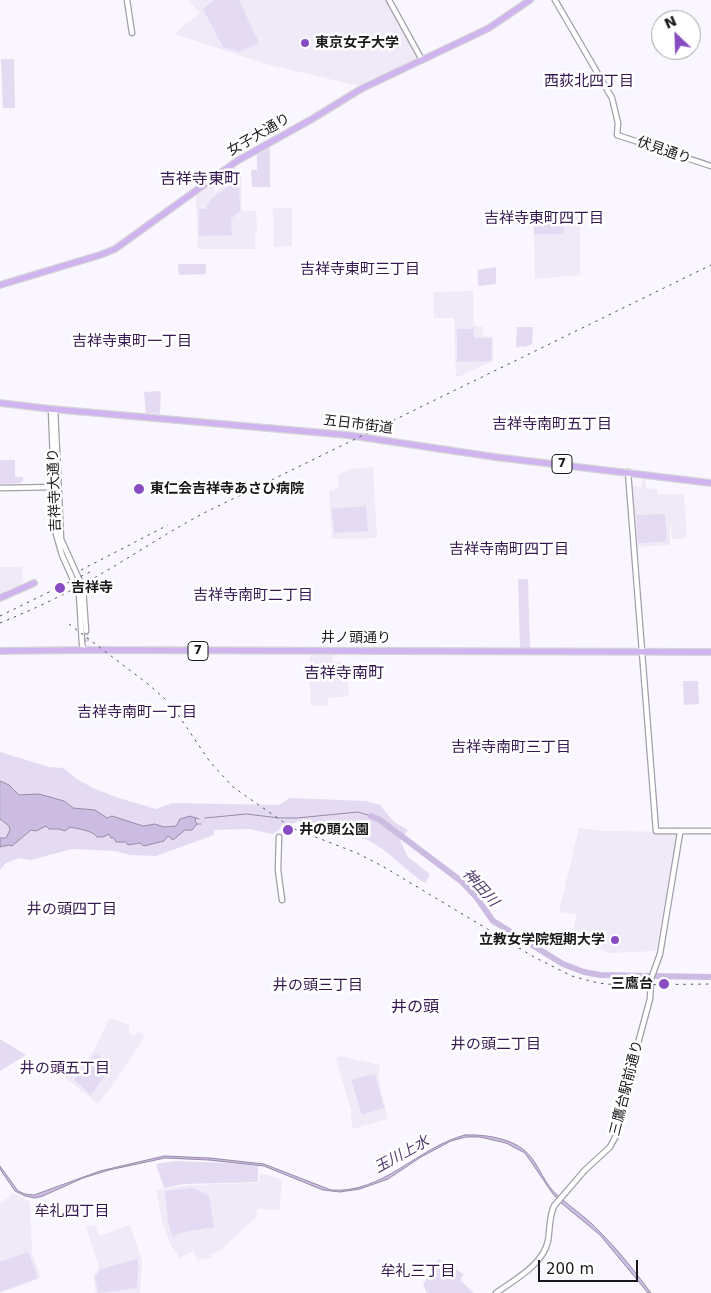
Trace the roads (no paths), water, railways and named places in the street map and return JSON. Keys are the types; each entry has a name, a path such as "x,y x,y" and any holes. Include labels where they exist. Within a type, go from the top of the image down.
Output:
{"main road":[{"name":"女子大通り","path":"0,285 115,249 237,161 361,89 489,28 530,0"},
{"name":"五日市街道","path":"0,403 347,435 495,457 711,483"},
{"path":"0,598 34,583"},
{"name":"井ノ頭通り","path":"0,651 86,647 711,652"}],"street":[{"path":"127,0 132,33"},
{"path":"389,0 422,60"},
{"name":"伏見通り","path":"555,0 612,98 618,124 617,135 711,166"},
{"name":"吉祥寺大通り","path":"53,409 61,539 83,588 86,631"},
{"path":"628,472 656,831 711,831"},
{"path":"0,488 57,487"},
{"name":"吉祥寺大通り","path":"57,487 57,539 78,590 82,644 86,647"},
{"name":"三鷹台駅前通り","path":"496,1293 542,1256 548,1242 551,1212 562,1195 615,1140 628,1080 650,999 652,979 660,954 680,833 678,831"},
{"path":"280,837 278,870 282,900"}],"waterway":[{"name":"神田川","path":"205,818 247,814 297,818 358,812 371,816"},
{"name":"神田川","path":"371,816 380,820 461,881 477,898 493,921 563,964 584,972 600,975 711,977"}],"tunnel":[{"path":"86,631 87,644"}],"railway":[{"path":"0,623 83,584 204,513 711,265"},
{"path":"81,570 168,525"},
{"path":"0,616 92,571"},
{"path":"69,624 165,699 179,716 210,762 233,787 292,828 357,853 384,867 534,957 572,976 598,983 617,985 711,984"}],"place":[{"name":"東京女子大学","path":"305,43"},
{"name":"東仁会吉祥寺あさひ病院","path":"139,489"},
{"name":"吉祥寺","path":"60,588"},
{"name":"井の頭公園","path":"288,830"},
{"name":"立教女学院短期大学","path":"615,940"},
{"name":"三鷹台","path":"664,984"}],"district":[{"name":"西荻北四丁目","path":"589,82"},
{"name":"吉祥寺東町","path":"200,180"},
{"name":"吉祥寺東町四丁目","path":"544,219"},
{"name":"吉祥寺東町三丁目","path":"360,270"},
{"name":"吉祥寺東町一丁目","path":"132,342"},
{"name":"吉祥寺南町五丁目","path":"552,425"},
{"name":"吉祥寺南町四丁目","path":"509,550"},
{"name":"吉祥寺南町二丁目","path":"253,596"},
{"name":"吉祥寺南町","path":"344,674"},
{"name":"吉祥寺南町一丁目","path":"137,713"},
{"name":"吉祥寺南町三丁目","path":"511,748"},
{"name":"井の頭四丁目","path":"72,910"},
{"name":"井の頭三丁目","path":"318,986"},
{"name":"井の頭","path":"415,1008"},
{"name":"井の頭二丁目","path":"496,1045"},
{"name":"井の頭五丁目","path":"65,1069"},
{"name":"牟礼四丁目","path":"72,1212"},
{"name":"牟礼三丁目","path":"418,1272"}],"water label":[{"name":"玉川上水","path":"402,1155"}]}
